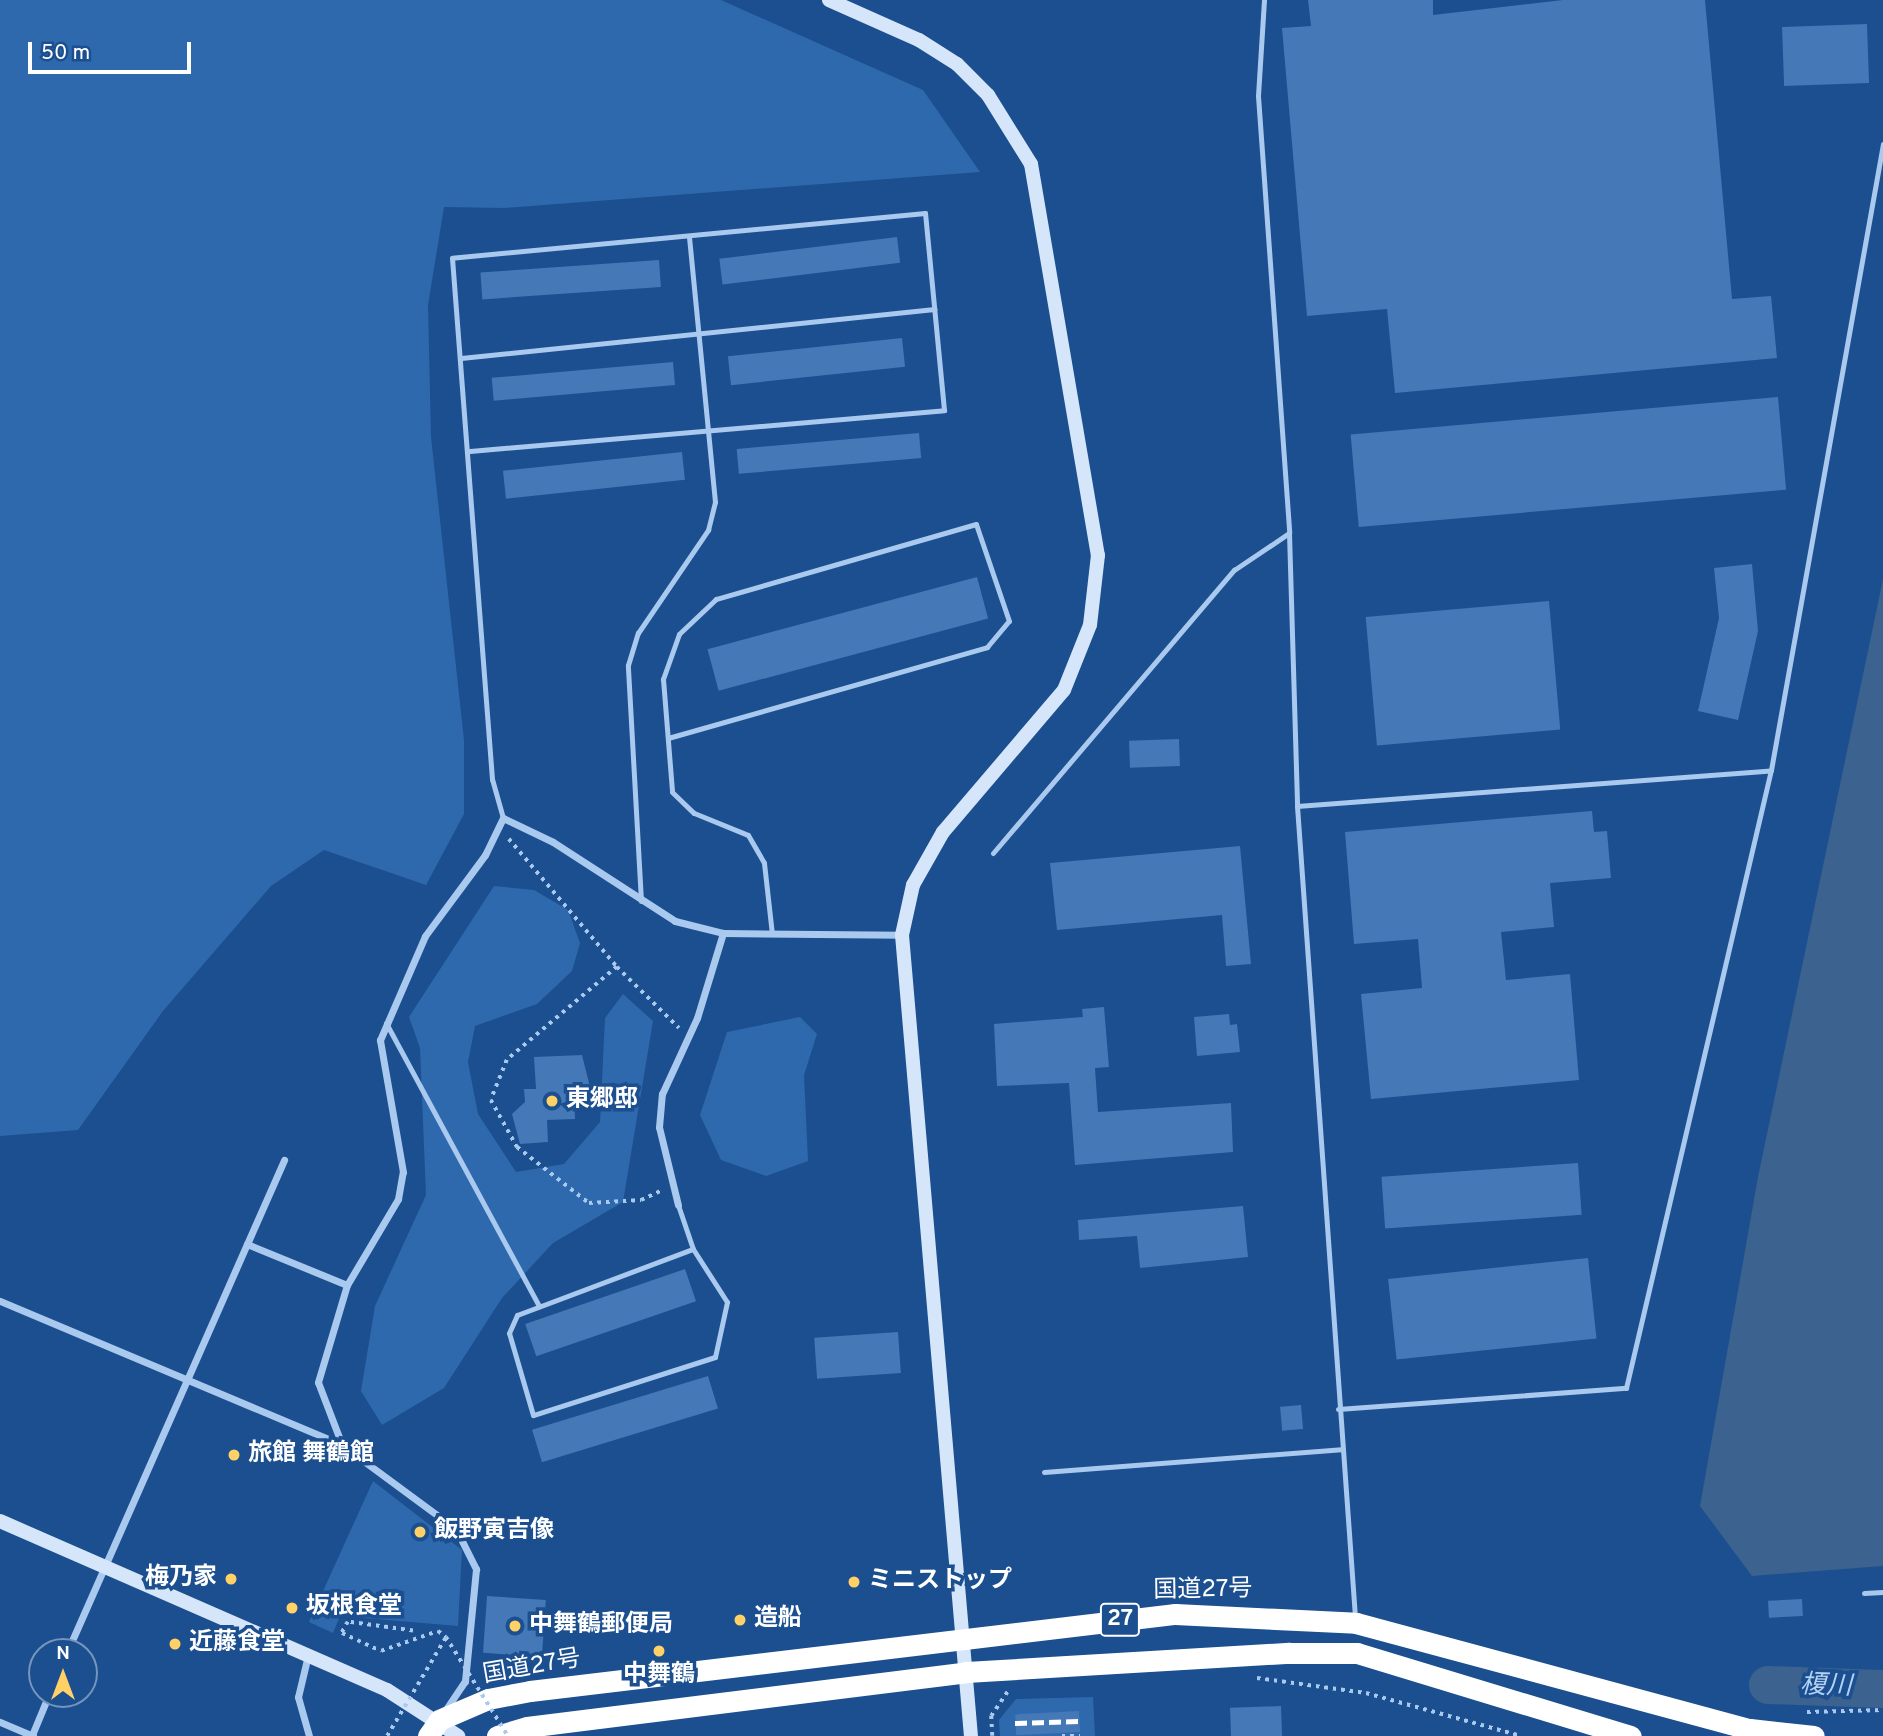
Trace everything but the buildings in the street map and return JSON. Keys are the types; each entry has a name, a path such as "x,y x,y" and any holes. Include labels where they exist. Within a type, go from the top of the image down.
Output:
{"highway":[{"name":"国道27号","path":"433,1728 488,1699 530,1691 1175,1614 1356,1638 1749,1733 1814,1736"},
{"name":"国道27号","path":"497,1736 527,1727 966,1672 1168,1657 1356,1638 1631,1736"}],"street":[{"path":"829,0 919,40 957,64 988,95 1031,164 1098,555 1090,625 1064,690 943,832 913,885 902,935 932,1314 967,1637 966,1672 971,1736"},
{"path":"342,1446 318,1382 347,1285 398,1199 403,1172 380,1066 386,1022 425,936 503,818 553,842 641,902 675,921 723,933 902,935"},
{"path":"678,1205 659,1127 663,1094 688,1037 723,933"},
{"path":"74,1638 284,1160"},
{"path":"247,1244 347,1285"},
{"path":"0,1301 187,1384 342,1446 456,1529 471,1549 476,1569 465,1681 433,1728"},
{"path":"0,1521 308,1654 433,1728 458,1736"},
{"path":"308,1654 298,1697 309,1736"},
{"path":"0,1722 32,1736 43,1708"}],"lane":[{"path":"1264,0 1258,96 1289,533 1297,806 1356,1638"},
{"path":"1338,1409 1626,1388 1771,770 1883,144"},
{"path":"470,451 706,427 944,410 925,213 452,258 470,451 492,779 503,818"},
{"path":"641,902 628,665 638,633 708,530 715,502 689,237"},
{"path":"461,358 934,309"},
{"path":"668,738 987,647 1010,621 976,524 716,599 679,634 663,679 672,792 695,813 748,835 764,863 772,934"},
{"path":"993,853 1234,570 1289,533"},
{"path":"1297,806 1771,770"},
{"path":"386,1022 539,1306"},
{"path":"678,1205 693,1249 727,1302 715,1357 533,1415 509,1333 517,1315 693,1249"},
{"path":"1044,1472 1341,1450"},
{"path":"1864,1593 1883,1592"}],"path":[{"path":"498,828 617,967 688,1037"},
{"path":"617,967 507,1060 491,1100 517,1147 589,1203 641,1200 673,1185"},
{"path":"413,1631 348,1622 342,1633 381,1650 438,1631 446,1637 508,1736"},
{"path":"387,1736 446,1637"},
{"path":"1247,1676 1366,1693 1521,1736"},
{"path":"992,1736 990,1716 1007,1691 1021,1691"},
{"path":"1797,1712 1883,1710"},
{"path":"1065,1736 1080,1736"}],"shaded area":[{"path":"0,0 721,0 923,90 980,172 505,208 444,207 428,305 431,437 464,740 464,814 426,885 324,850 271,886 163,1011 78,1130 0,1136"},
{"path":"1883,579 1883,1566 1752,1576 1700,1506 1758,1177"},
{"path":"494,886 534,890 568,910 580,943 572,971 537,1004 475,1026 468,1062 478,1114 516,1172 564,1164 600,1122 605,1018 623,994 653,1021 623,1202 553,1243 502,1298 444,1388 382,1425 361,1391 375,1306 426,1195 420,1048 409,1017"},
{"path":"800,1017 817,1034 804,1075 808,1161 766,1176 721,1160 700,1115 727,1032"},
{"path":"373,1481 462,1550 458,1626 340,1616 333,1633 309,1622"},
{"path":"1093,1697 1095,1736 1000,1736 999,1720 1016,1699"}],"waterway":[{"name":"榎川","path":"1768,1685 1883,1689"}],"railway":[{"path":"1015,1723 1079,1721"}],"place":[{"name":"東郷邸","path":"552,1101"},
{"name":"旅館 舞鶴館","path":"234,1455"},
{"name":"飯野寅吉像","path":"420,1532"},
{"name":"梅乃家","path":"231,1579"},
{"name":"ミニストップ","path":"854,1582"},
{"name":"坂根食堂","path":"292,1608"},
{"name":"造船","path":"740,1620"},
{"name":"中舞鶴郵便局","path":"515,1626"},
{"name":"近藤食堂","path":"175,1644"},
{"name":"中舞鶴","path":"659,1651"}]}
